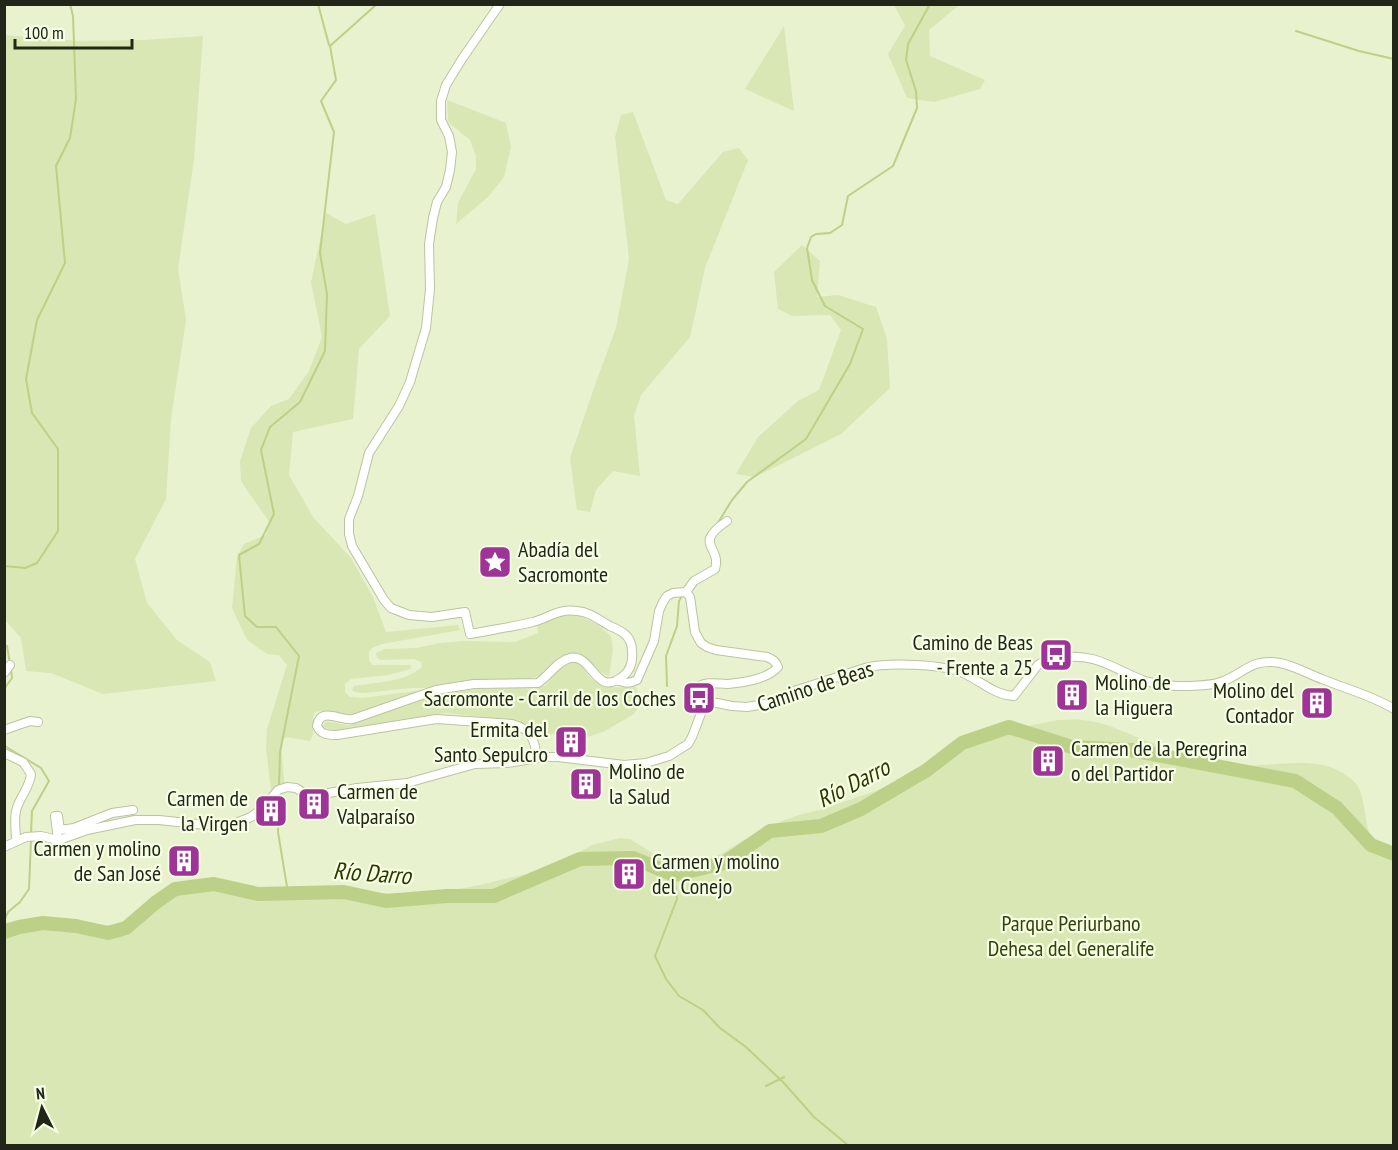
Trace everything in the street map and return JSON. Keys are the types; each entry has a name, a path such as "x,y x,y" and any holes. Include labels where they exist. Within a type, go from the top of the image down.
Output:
{"street":[{"path":"500,4 462,58 443,93 441,120 452,152 446,187 433,218 429,244 426,328 410,382 399,406 369,453 350,519 349,534 352,546 391,608 409,615 432,617 465,612 470,634 536,621 568,610 582,612 625,633 632,644 632,661 626,674 609,682 599,679 583,660 575,657 564,660 538,683 474,684 436,690 353,719 327,715 320,717 317,723 319,730 326,735 436,719 512,724 521,726 531,736 536,758"},
{"path":"617,680 626,683 637,680 654,641 659,611 667,596 686,592 694,581 715,569 717,561 709,540 711,533 727,521"},
{"path":"4,847 26,837 58,840 87,830 135,820 213,825 236,823 251,817 278,790 287,787 310,795 395,785 475,764 558,757 624,765 646,763 669,756 688,744 695,729 705,703 699,686 752,681 774,671 777,667 774,660 767,657 716,650 701,643 695,632 690,597 686,592"},
{"name":"Camino de Beas","path":"705,703 717,702 747,707 765,704 794,691 865,668 889,664 950,668 994,691 1014,696 1042,661 1074,656 1098,660 1147,681 1170,686 1220,683 1251,665 1282,663 1377,700 1394,709"},
{"path":"4,730 30,721 38,722"},
{"path":"4,753 23,762 31,774 30,783 16,811 16,841"},
{"path":"58,840 55,816 57,816 60,830 74,828 112,813 133,810"}],"green space":[{"path":"894,5 959,5 929,30 930,56 985,80 980,89 934,102 907,98 888,54 905,26"},
{"path":"784,26 794,111 745,89"},
{"path":"4,35 78,41 203,36 194,159 178,269 186,320 171,419 166,499 135,559 147,603 177,640 210,662 216,681 103,694 51,673 26,671 21,638 5,622"},
{"path":"447,100 506,123 511,147 504,177 488,197 456,224 458,203 476,169 476,156 470,140 448,122"},
{"path":"633,112 666,200 678,204 723,152 739,148 748,160 705,268 690,337 641,395 634,416 640,476 613,471 596,490 590,512 577,510 570,458 616,328 629,259 615,137 621,115"},
{"path":"326,213 346,224 375,214 390,316 359,349 353,419 293,432 289,475 313,517 351,558 373,597 386,632 458,625 460,630 382,644 372,648 369,652 369,661 373,665 410,665 411,669 388,675 351,679 345,684 345,692 350,697 362,698 416,691 417,693 366,712 349,715 318,711 314,713 313,733 310,741 287,737 281,741 285,784 271,790 266,748 267,729 287,665 279,655 267,654 247,640 232,608 237,557 244,544 266,535 270,523 241,481 240,461 251,428 271,406 289,399 309,371 322,337 311,282"},
{"path":"802,245 820,261 817,297 838,295 876,307 887,339 890,388 841,434 755,477 736,474 758,437 798,401 819,390 841,330 830,315 792,316 778,309 774,272"},
{"path":"569,615 592,621 611,636 613,650 609,676 596,670 586,658 578,653 568,653 540,676 521,681 492,679 365,693 352,690 354,686 398,679 422,667 421,662 414,659 381,660 377,658 376,653 385,649 417,648 464,641 515,642 538,633 537,624 555,617"},
{"path":"572,661 581,665 598,683 614,687 636,687 641,702 634,714 603,732 587,737 576,731 559,732 544,737 516,721 446,713 340,731 329,730 323,726 325,722 349,725 444,692 507,687 535,689 546,685 556,671"},
{"name":"Parque Periurbano Dehesa del Generalife","path":"1059,720 1079,720 1102,724 1175,752 1217,764 1247,766 1312,763 1327,766 1339,771 1357,785 1364,804 1371,838 1383,853 1393,856 1393,1145 5,1145 5,923 26,919 54,919 113,926 130,923 176,891 191,887 206,886 245,890 312,889 414,895 447,891 526,874 592,845 620,838 630,839 657,856 671,861 706,860 782,821 878,790 924,766 1008,733 1032,725"}],"waterway":[{"path":"4,566 25,568 37,563 58,531 58,449 32,413 26,379 37,320 65,263 56,166 70,138 76,99 73,16 70,4"},
{"path":"318,4 329,45"},
{"path":"279,786 280,752 299,656 276,627 257,627 245,616 239,555 259,544 274,514 261,450 270,427 300,402 325,351 327,294 320,253 334,132 321,101 336,80 330,46 377,4"},
{"path":"716,526 732,500 747,482 806,439 850,364 863,329 825,306 812,280 807,248 811,237 816,234 830,233 842,225 848,196 893,166 917,108 916,91 906,60 908,44 930,4"},
{"path":"1296,31 1359,51 1394,59"},
{"path":"667,686 666,656 677,626 679,601 682,596"},
{"path":"4,645 7,646 10,664"},
{"path":"4,689 12,678 11,669"},
{"name":"Río Darro","path":"4,932 43,923 76,926 108,933 126,928 175,889 214,884 258,894 344,892 386,901 447,896 494,896 580,859 633,858 674,875 724,863 770,831 821,826 861,809 927,770 962,743 1009,727 1072,747 1131,750 1295,781 1337,808 1371,845 1394,854"},
{"path":"4,745 41,768 49,781 32,811 31,834"},
{"path":"279,792 278,832 288,893"},
{"path":"4,921 8,912 20,902 29,889 31,840"},
{"path":"674,875 677,899 655,956 666,979 679,996 703,1010 720,1028 746,1047 783,1082 814,1117 849,1146"},
{"path":"766,1086 784,1077"}],"place":[{"name":"Abadía del Sacromonte","path":"495,562"},
{"name":"Camino de Beas - Frente a 25","path":"1056,655"},
{"name":"Molino de la Higuera","path":"1072,695"},
{"name":"Sacromonte - Carril de los Coches","path":"699,698"},
{"name":"Molino del Contador","path":"1317,703"},
{"name":"Ermita del Santo Sepulcro","path":"571,742"},
{"name":"Carmen de la Peregrina o del Partidor","path":"1048,761"},
{"name":"Molino de la Salud","path":"586,784"},
{"name":"Carmen de Valparaíso","path":"314,804"},
{"name":"Carmen de la Virgen","path":"271,811"},
{"name":"Carmen y molino de San José","path":"184,861"},
{"name":"Carmen y molino del Conejo","path":"629,874"}]}
